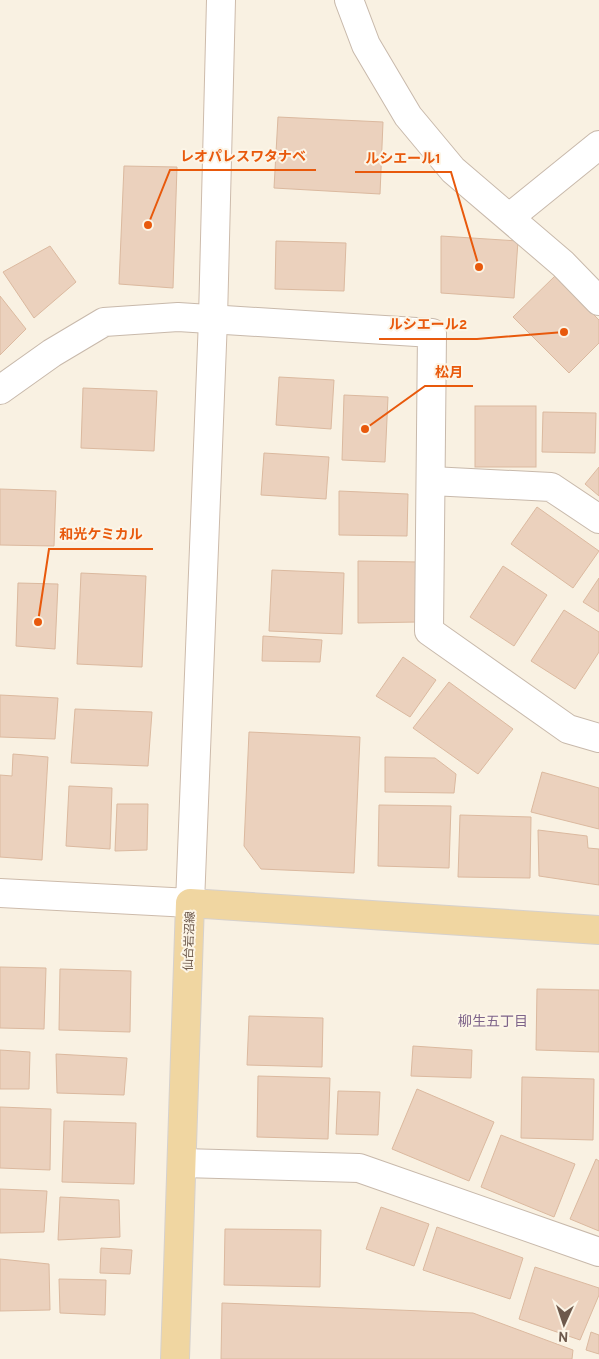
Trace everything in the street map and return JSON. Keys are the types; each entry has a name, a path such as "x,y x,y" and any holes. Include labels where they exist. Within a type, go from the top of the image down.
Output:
{"main road":[{"name":"仙台岩沼線","path":"175,1359 190,903 599,930"}],"street":[{"path":"0,893 190,903 213,319 220,0"},
{"path":"349,0 366,45 408,116 453,170 563,264 599,301"},
{"path":"510,217 599,145"},
{"path":"0,390 52,353 104,322 178,317 432,333 429,631 568,728 599,738"},
{"path":"431,481 551,487 599,520"},
{"path":"182,1163 359,1168 599,1252"}],"building":[{"path":"278,117 383,122 380,194 274,188"},
{"path":"124,166 177,167 173,288 119,284"},
{"path":"441,236 518,241 514,298 441,293"},
{"path":"276,241 346,243 344,291 275,289"},
{"path":"50,246 76,282 34,318 3,272"},
{"path":"555,276 599,320 599,343 569,373 513,317"},
{"path":"0,296 26,329 0,355"},
{"path":"279,377 334,380 331,429 276,425"},
{"path":"83,388 157,391 154,451 81,448"},
{"path":"344,395 388,397 385,462 342,460"},
{"path":"475,406 536,406 536,467 475,467"},
{"path":"543,412 596,413 595,453 542,452"},
{"path":"264,453 329,457 326,499 261,495"},
{"path":"599,467 599,496 585,484"},
{"path":"0,489 56,491 54,546 0,545"},
{"path":"339,491 408,494 407,536 339,535"},
{"path":"537,507 599,551 573,588 511,544"},
{"path":"358,561 419,562 418,622 358,623"},
{"path":"503,566 547,595 514,646 470,617"},
{"path":"272,570 344,573 342,634 269,631"},
{"path":"81,573 146,576 142,667 77,664"},
{"path":"599,578 599,612 583,602"},
{"path":"18,583 58,584 55,649 16,646"},
{"path":"564,610 599,632 599,652 575,689 531,661"},
{"path":"263,636 322,640 320,662 262,661"},
{"path":"403,657 436,680 410,717 376,696"},
{"path":"449,682 513,729 478,774 413,728"},
{"path":"0,695 58,698 55,739 0,737"},
{"path":"75,709 152,712 148,766 71,763"},
{"path":"249,732 360,737 354,873 261,869 244,846"},
{"path":"13,754 48,757 42,860 0,857 0,775 12,776"},
{"path":"385,757 435,758 456,774 454,793 385,792"},
{"path":"542,772 599,788 599,829 531,812"},
{"path":"69,786 112,788 110,849 66,846"},
{"path":"117,804 148,804 147,850 115,851"},
{"path":"379,805 451,806 449,868 378,866"},
{"path":"460,815 531,817 530,878 458,877"},
{"path":"538,830 587,836 588,848 599,849 599,885 539,876"},
{"path":"0,967 46,968 44,1029 0,1028"},
{"path":"60,969 131,971 130,1032 59,1030"},
{"path":"537,989 599,990 599,1052 536,1050"},
{"path":"249,1016 323,1018 322,1067 247,1065"},
{"path":"413,1046 472,1050 471,1078 411,1076"},
{"path":"0,1050 30,1052 29,1089 0,1089"},
{"path":"56,1054 127,1058 124,1095 57,1093"},
{"path":"258,1076 330,1078 328,1139 257,1137"},
{"path":"522,1077 594,1079 593,1140 521,1138"},
{"path":"417,1089 494,1122 469,1181 392,1149"},
{"path":"338,1091 380,1092 378,1135 336,1134"},
{"path":"0,1107 51,1109 50,1170 0,1168"},
{"path":"64,1121 136,1123 134,1184 62,1182"},
{"path":"501,1135 575,1164 554,1217 481,1187"},
{"path":"596,1159 599,1161 599,1231 570,1219"},
{"path":"0,1189 47,1191 44,1232 0,1233"},
{"path":"60,1197 119,1200 120,1237 58,1240"},
{"path":"381,1207 429,1224 414,1266 366,1249"},
{"path":"437,1227 523,1258 510,1299 423,1270"},
{"path":"225,1229 321,1230 320,1287 224,1285"},
{"path":"101,1248 132,1250 130,1274 100,1273"},
{"path":"0,1259 49,1264 50,1310 0,1311"},
{"path":"535,1267 599,1288 599,1295 580,1340 519,1319"},
{"path":"59,1279 106,1280 105,1315 60,1313"},
{"path":"222,1303 473,1313 573,1350 572,1359 221,1359"},
{"path":"591,1332 599,1335 599,1354 586,1350"}],"place":[{"name":"レオパレスワタナベ","path":"148,225"},
{"name":"ルシエール1","path":"479,267"},
{"name":"ルシエール2","path":"564,332"},
{"name":"松月","path":"365,429"},
{"name":"和光ケミカル","path":"38,622"}],"district":[{"name":"柳生五丁目","path":"493,1021"}]}
